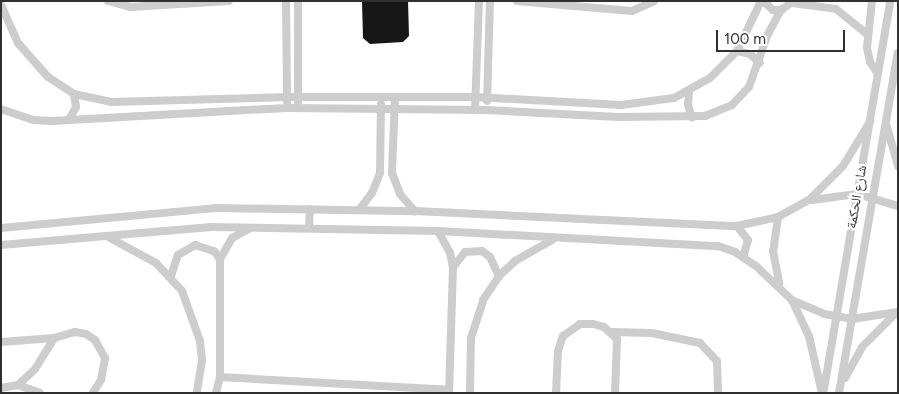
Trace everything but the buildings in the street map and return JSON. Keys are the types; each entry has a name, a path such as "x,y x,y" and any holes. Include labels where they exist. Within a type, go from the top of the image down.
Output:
{"street":[{"path":"108,1 130,7 229,1"},
{"path":"286,1 287,108"},
{"path":"298,1 298,109"},
{"path":"475,110 479,1"},
{"path":"486,110 490,1"},
{"path":"517,1 632,11 654,1"},
{"path":"1,5 3,15 18,43 48,77 74,94 128,102 287,97 395,97 487,98 643,104 689,92 715,74 737,51 762,1 773,10 781,10"},
{"path":"872,1 867,34 868,55 878,74"},
{"name":"شارع الحكمة","path":"823,393 890,1"},
{"path":"1,109 33,120 70,120 287,108 486,110 706,116 732,105 749,87 760,63 767,36 781,10 794,2 836,9 867,34"},
{"path":"737,51 750,54 760,63"},
{"name":"شارع الحكمة","path":"839,392 898,53"},
{"path":"689,92 688,105 692,117"},
{"path":"70,120 76,107 74,94"},
{"path":"359,210 372,193 380,173 381,97"},
{"path":"395,97 392,173 400,194 415,211"},
{"path":"1,228 65,224 178,209 415,211 737,226 778,217 809,200 843,166 870,122"},
{"path":"886,124 898,166"},
{"path":"809,200 857,194 873,197 898,206"},
{"path":"309,228 310,209"},
{"path":"778,217 773,251 780,285"},
{"path":"737,226 748,240 743,257"},
{"path":"216,393 220,377 220,259 232,238 254,227"},
{"path":"1,245 108,237 181,228 254,227 438,231 553,239 708,245 727,248 743,257 780,285 792,300 809,336 823,393"},
{"path":"220,377 449,391 453,267 450,253 438,231"},
{"path":"108,237 142,254 171,276 190,307 200,342 202,360 197,393"},
{"path":"470,393 471,338 476,315 499,276 515,261 553,239"},
{"path":"171,276 178,255 195,245 205,246 220,259"},
{"path":"453,267 465,252 482,251 490,257 499,276"},
{"path":"792,300 836,317 852,319 898,312"},
{"path":"839,392 862,347 898,312"},
{"path":"556,393 558,351 563,336 580,324 593,324 612,332 652,333 700,343 716,362 718,393"},
{"path":"1,342 54,338 75,332 86,334 102,348 105,368 93,393"},
{"path":"612,332 617,339 618,350 615,393"},
{"path":"18,385 35,369 54,338"},
{"path":"1,388 18,385 40,393"}]}
